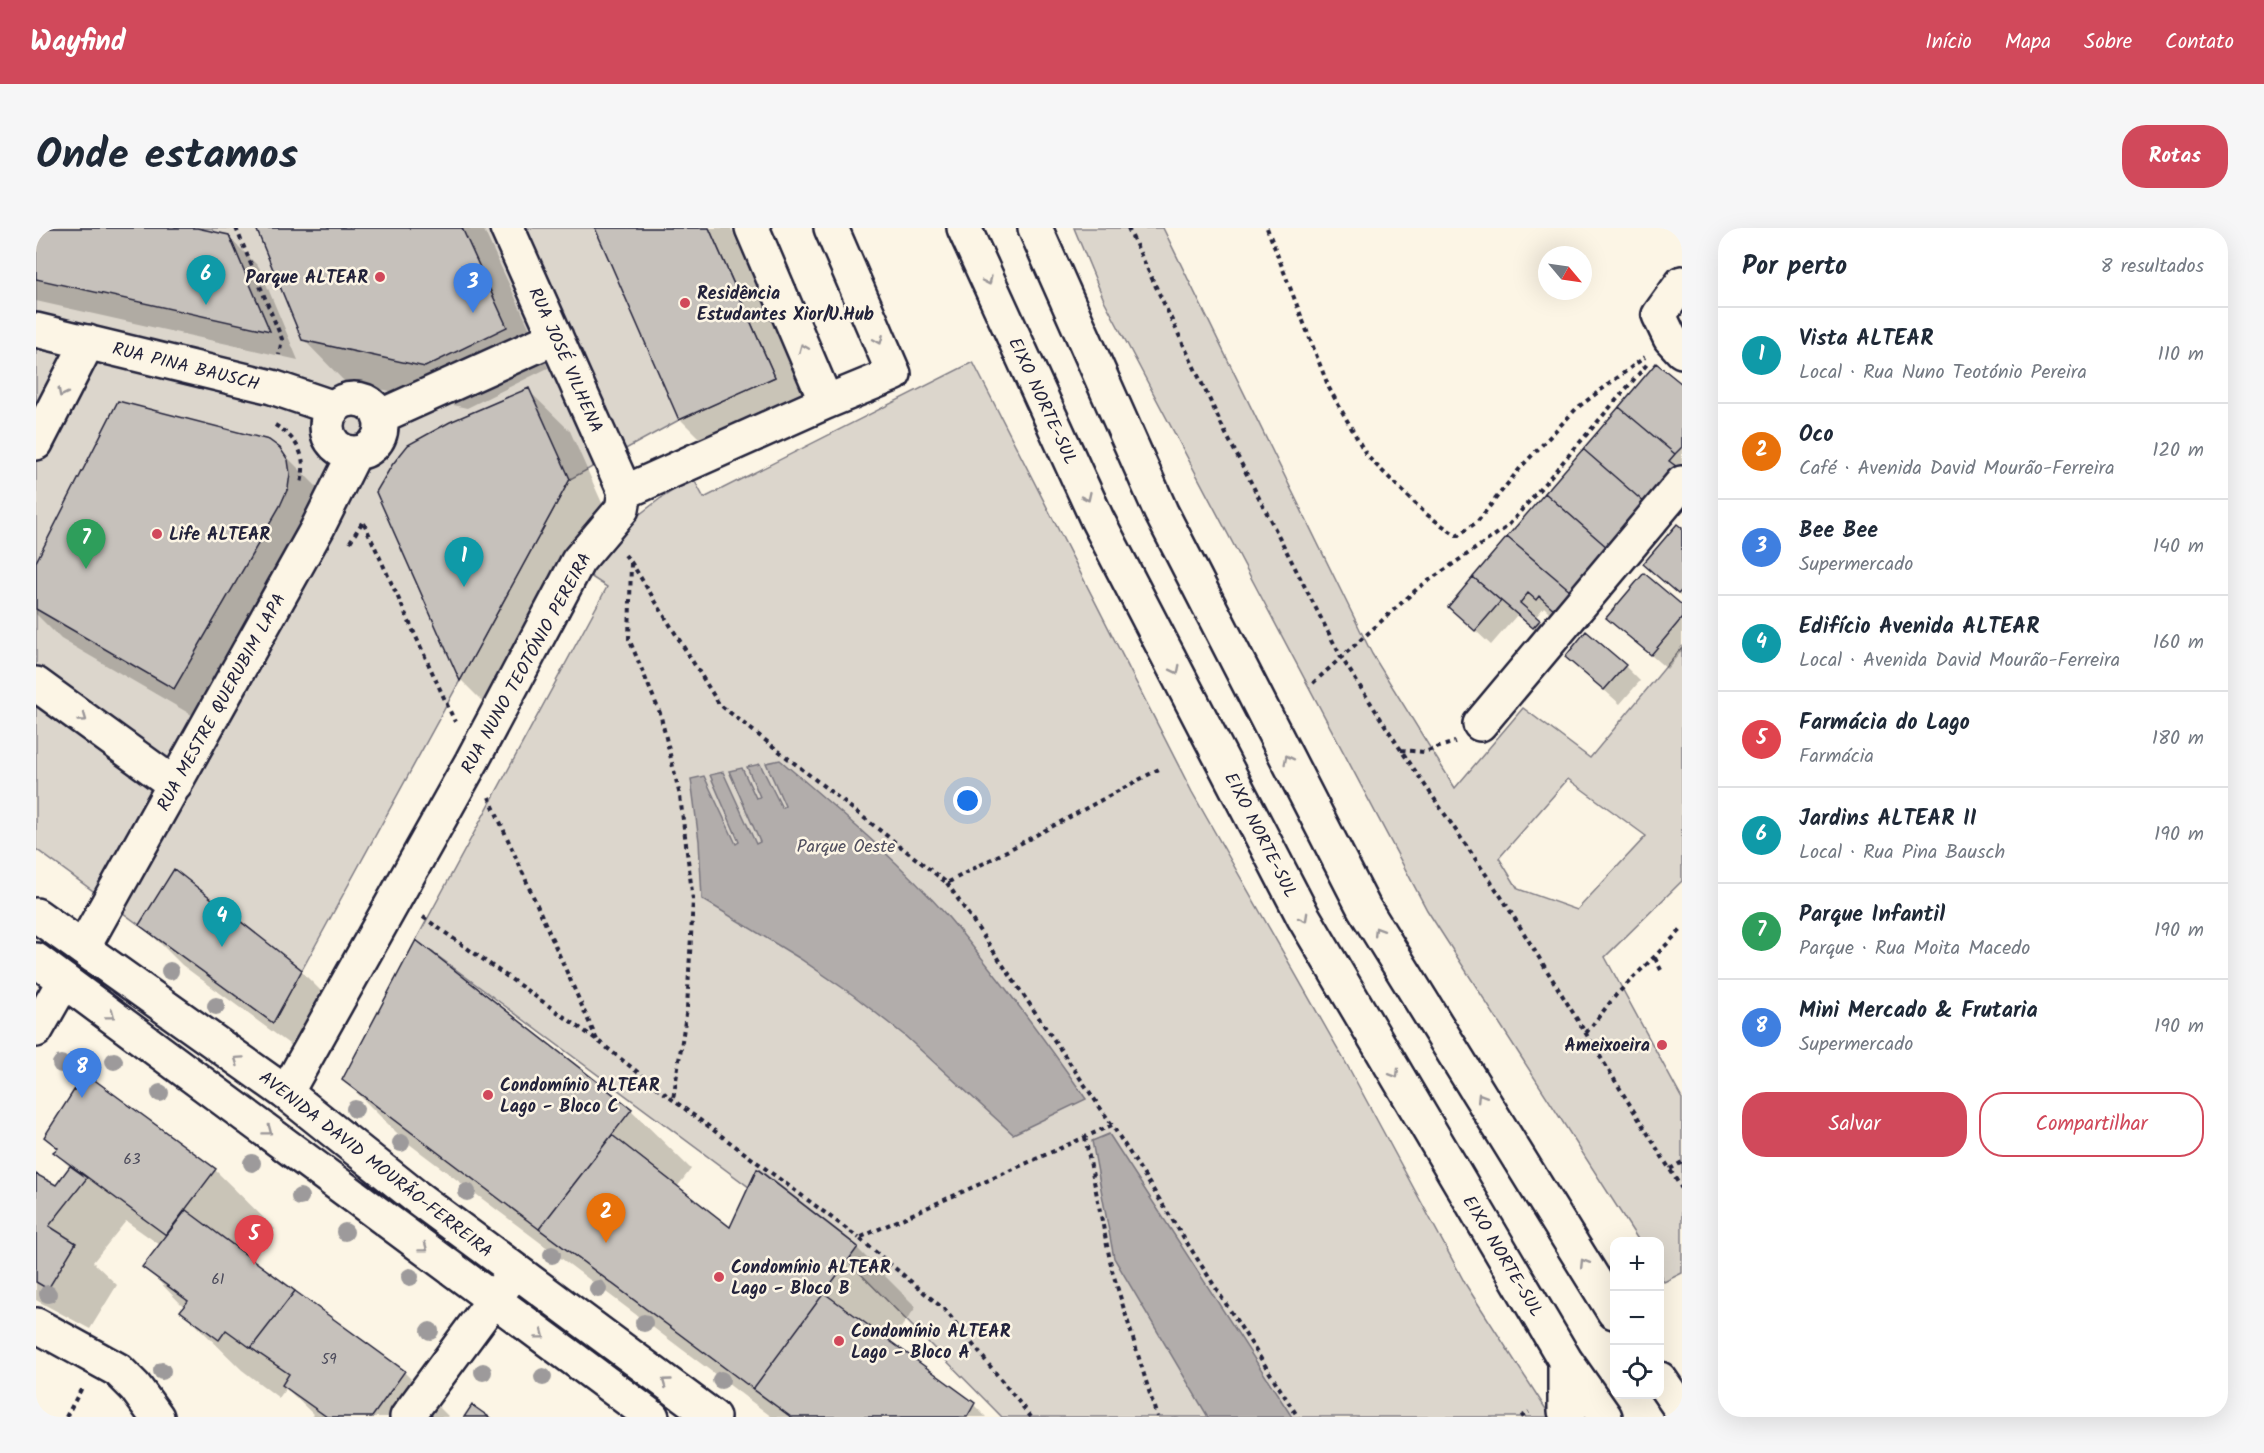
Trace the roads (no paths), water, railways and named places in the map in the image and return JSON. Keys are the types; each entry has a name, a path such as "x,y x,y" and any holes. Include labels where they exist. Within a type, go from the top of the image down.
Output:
{"main road":[{"name":"RUA JOSÉ VILHENA","path":"507,228 625,492"},
{"path":"752,228 826,402"},
{"path":"625,492 894,374 831,228"},
{"name":"EIXO NORTE-SUL","path":"964,228 1097,519 1303,916 1565,1360 1605,1417"},
{"path":"1035,228 1161,512 1364,908 1610,1303"},
{"path":"1676,345 1659,315 1682,283"},
{"name":"RUA PINA BAUSCH","path":"36,330 272,387 334,408"},
{"path":"379,417 556,337"},
{"path":"36,443 88,342"},
{"path":"359,399 368,403 379,417 380,433 376,441 370,447 355,453 338,448 327,433 329,415 341,402 359,399"},
{"name":"RUA MESTRE QUERUBIM LAPA","path":"82,948 317,529 355,453"},
{"path":"1480,724 1682,483"},
{"name":"RUA NUNO TEOTÓNIO PEREIRA","path":"286,1093 472,761 578,561 622,509 625,492"},
{"path":"36,684 175,785"},
{"name":"AVENIDA DAVID MOURÃO-FERREIRA","path":"36,915 286,1093 415,1196 713,1417"},
{"name":"AVENIDA DAVID MOURÃO-FERREIRA","path":"36,960 652,1417"},
{"path":"36,1030 64,981"},
{"path":"407,1417 515,1271"},
{"path":"36,1325 118,1370 157,1417"},
{"path":"1565,1360 1565,1411 1568,1417"},
{"path":"1664,1361 1682,1381"},
{"path":"1664,1386 1682,1411"}],"place":[{"name":"Parque ALTEAR","path":"380,277"},
{"name":"Residência Estudantes Xior/U.Hub","path":"685,303"},
{"name":"Jardins ALTEAR II","path":"206,305"},
{"name":"Bee Bee","path":"473,313"},
{"name":"Life ALTEAR","path":"157,534"},
{"name":"Parque Infantil","path":"86,569"},
{"name":"Vista ALTEAR","path":"464,587"},
{"name":"Edifício Avenida ALTEAR","path":"222,947"},
{"name":"Ameixoeira","path":"1662,1045"},
{"name":"Condomínio ALTEAR Lago - Bloco C","path":"488,1095"},
{"name":"Mini Mercado & Frutaria","path":"82,1098"},
{"name":"Oco","path":"606,1243"},
{"name":"Farmácia do Lago","path":"254,1265"},
{"name":"Condomínio ALTEAR Lago - Bloco B","path":"719,1277"},
{"name":"Condomínio ALTEAR Lago - Bloco A","path":"839,1341"}],"park label":[{"name":"Parque Oeste","path":"846,846"}]}
